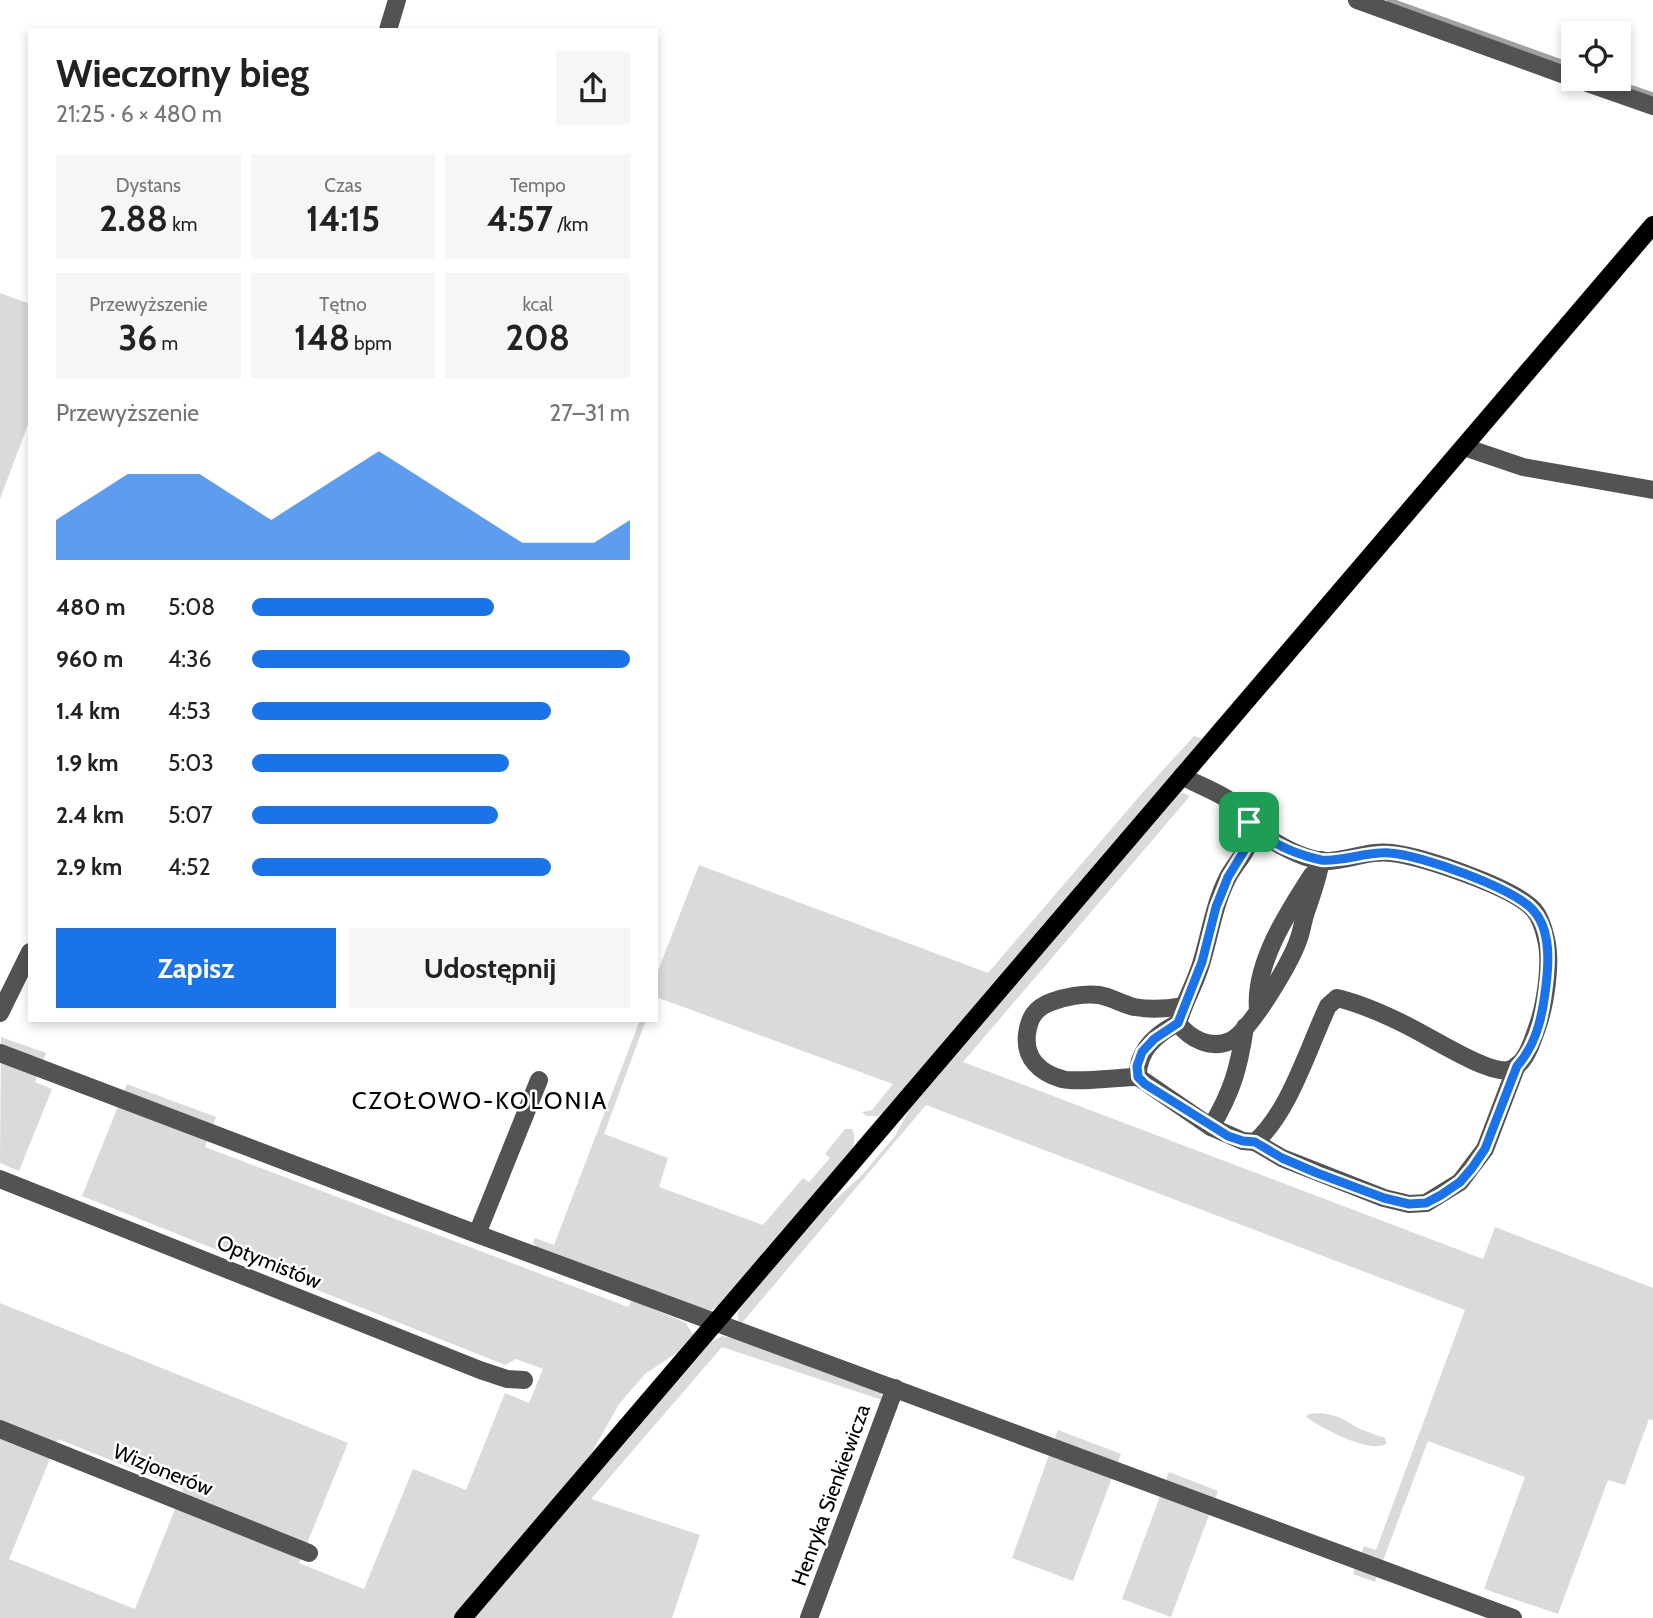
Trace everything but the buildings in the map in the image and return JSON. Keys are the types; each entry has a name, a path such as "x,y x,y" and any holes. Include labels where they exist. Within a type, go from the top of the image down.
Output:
{"main road":[{"path":"463,1618 1653,225"}],"street":[{"path":"389,28 397,0"},
{"path":"1357,0 1561,73"},
{"path":"1611,91 1653,106"},
{"path":"1464,447 1523,467 1653,490"},
{"path":"1180,1015 1132,1006 1098,995 1049,1002 1037,1009 1029,1020 1026,1045 1029,1056 1039,1068 1064,1080 1138,1077 1210,1127 1243,1141 1255,1142 1282,1158 1384,1198 1409,1204 1426,1203 1460,1182 1485,1149 1517,1066 1526,1055 1541,1016 1548,944 1534,910 1514,895 1410,856 1363,853 1329,861 1321,860 1274,843 1261,835 1237,806 1225,797 1182,776"},
{"path":"1138,1077 1137,1066 1142,1052 1180,1015 1202,962 1213,917 1228,877 1252,838 1249,822"},
{"path":"1180,1015 1186,1034 1214,1044 1231,1041 1245,1027 1258,1009 1260,978 1268,956 1292,906 1321,860"},
{"path":"0,1013 28,956"},
{"path":"1255,1142 1266,1133 1281,1110 1328,1006 1337,998 1359,1003 1494,1069 1507,1070 1517,1066"},
{"path":"1210,1127 1224,1105 1238,1072 1245,1027"},
{"path":"0,1053 477,1234 1514,1618"},
{"path":"477,1234 540,1080"},
{"name":"Optymistów","path":"0,1179 480,1370 507,1379 524,1380"},
{"name":"Henryka Sienkiewicza","path":"809,1618 895,1388"},
{"name":"Wizjonerów","path":"0,1429 309,1553"}],"shaded area":[{"path":"0,293 28,303 28,424 0,499"},
{"path":"1194,736 1204,739 888,1108 878,1116 866,1116 862,1112 872,1110 893,1084 658,998 658,971 699,865 988,973"},
{"path":"1177,794 1190,796 963,1062 1483,1259 1495,1227 1653,1288 1653,1420 1649,1419 1625,1485 1608,1480 1558,1614 1484,1589 1525,1477 1428,1441 1375,1582 1353,1574 1364,1546 1376,1550 1465,1310 926,1105 741,1324 739,1321 738,1314 742,1305 814,1219 861,1176 895,1136 911,1107"},
{"path":"639,1022 645,1022 604,1134 668,1158 659,1187 763,1225 803,1178 809,1182 830,1158 825,1154 845,1129 852,1129 853,1145 849,1154 720,1305 711,1310 695,1309 537,1249 533,1242 535,1238 554,1245"},
{"path":"1,1037 46,1053 35,1082 52,1089 19,1171 0,1163"},
{"path":"127,1084 216,1117 205,1147 628,1307 632,1300 686,1323 693,1335 684,1348 645,1374 619,1404 588,1459 454,1618 0,1618 0,1303 348,1443 299,1563 364,1589 413,1469 466,1490 505,1393 529,1403 543,1369 516,1359 505,1365 82,1196","holes":["58,1439 183,1489 135,1609 9,1559"]},
{"path":"722,1336 881,1391 882,1400 722,1347 591,1499 700,1535 672,1618 474,1618 711,1342"},
{"path":"1322,1413 1339,1417 1360,1429 1385,1438 1386,1444 1369,1446 1357,1443 1306,1417 1309,1414"},
{"path":"1058,1430 1121,1454 1073,1581 1012,1558"},
{"path":"1169,1472 1218,1491 1171,1617 1122,1599"}],"waterway":[{"path":"1389,0 1561,62"},
{"path":"1631,87 1653,95"}],"district":[{"name":"CZOŁOWO-KOLONIA","path":"480,1101"}],"route":[{"path":"1249,822 1261,835 1274,843 1312,858 1329,861 1363,853 1390,853 1438,865 1514,895 1534,910 1543,927 1548,944 1548,961 1541,1016 1536,1032 1526,1055 1517,1066 1485,1149 1460,1182 1426,1203 1409,1204 1384,1198 1282,1158 1255,1142 1228,1136 1210,1127 1138,1077 1137,1066 1142,1052 1167,1028 1178,1023 1182,1006 1202,962 1216,907 1228,877 1252,838 1249,822"}]}
